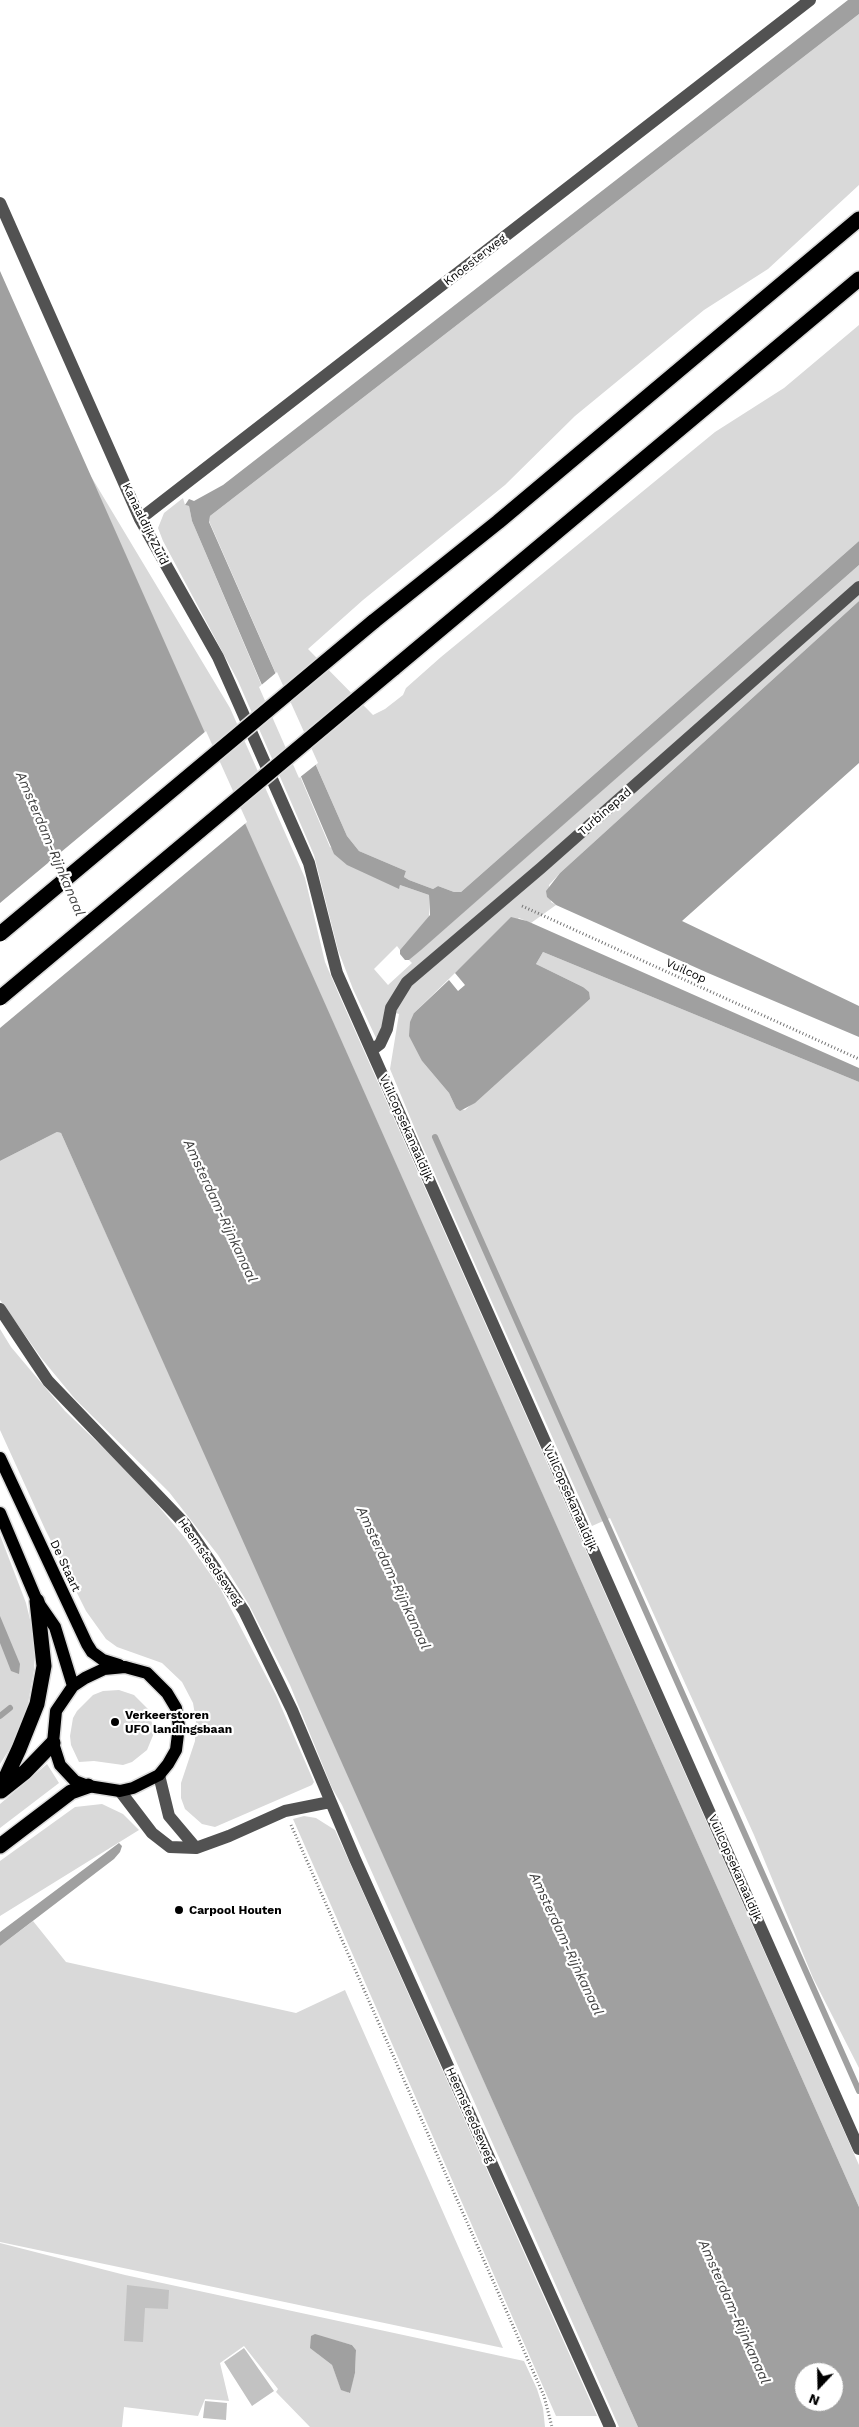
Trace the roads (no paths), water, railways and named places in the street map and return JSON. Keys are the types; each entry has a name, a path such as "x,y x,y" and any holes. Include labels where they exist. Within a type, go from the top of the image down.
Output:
{"highway":[{"path":"0,934 373,622 498,522 859,218"},
{"path":"0,998 859,279"},
{"path":"0,1791 20,1749 37,1704 44,1666 37,1602"},
{"path":"0,1791 25,1772 53,1743"},
{"path":"0,1846 71,1792 88,1786"}],"main road":[{"name":"De Staart","path":"0,1458 86,1644 92,1652 103,1660 125,1666"},
{"path":"0,1513 37,1602 55,1626 73,1686"},
{"path":"125,1666 147,1673 158,1681 176,1708 179,1738 168,1764 159,1774 140,1786 120,1791 88,1786 75,1781 60,1765 53,1743 56,1711 73,1686 94,1673 125,1666"}],"street":[{"name":"Knoesterweg","path":"140,520 810,0"},
{"name":"Kanaaldijk Zuid","path":"0,203 140,520 218,657 299,841"},
{"name":"Turbinepad","path":"372,1050 380,1044 387,1029 391,1008 407,982 505,899 859,587"},
{"name":"Vuilcopsekanaaldijk","path":"299,841 317,890 337,973 859,2148"},
{"name":"Heemsteedseweg","path":"0,1309 48,1381 185,1524 244,1611 292,1710 330,1802 610,2427"},
{"path":"159,1774 162,1793 170,1816 196,1848"},
{"path":"120,1791 152,1833 170,1847 196,1848 230,1836 285,1811 330,1802"}],"water":[{"path":"848,0 859,0 859,14 210,516 209,522 347,836 359,851 406,871 404,877 409,880 433,889 438,886 454,892 461,892 859,541 859,565 421,950 409,960 405,960 400,954 400,950 430,915 429,895 400,885 399,889 347,865 334,854 192,521 189,506 185,505 189,499 194,501 223,485"},
{"name":"Amsterdam-Rijnkanaal","path":"0,271 859,2207 859,2427 638,2427 61,1133 57,1132 0,1161"},
{"path":"859,601 859,763 682,921 859,1006 859,1037 708,973 556,905 547,897 546,891 560,873"},
{"path":"511,917 527,921 859,1068 859,1082 543,952 536,964 583,987 589,992 590,999 475,1103 460,1111 456,1108 449,1093 422,1061 409,1036 410,1022 414,1013 449,980 458,991 465,985 455,973"},
{"path":"0,1616 20,1664 19,1674 11,1671 0,1643"},
{"path":"119,1843 122,1846 114,1859 0,1946 0,1932"},
{"path":"315,2334 352,2345 356,2350 355,2373 350,2393 341,2390 332,2365 310,2348 311,2336"}],"waterway":[{"path":"435,1137 859,2091"},
{"path":"0,1716 10,1708"}],"place":[{"name":"Verkeerstoren UFO landingsbaan","path":"115,1722"},
{"name":"Carpool Houten","path":"179,1910"}]}
